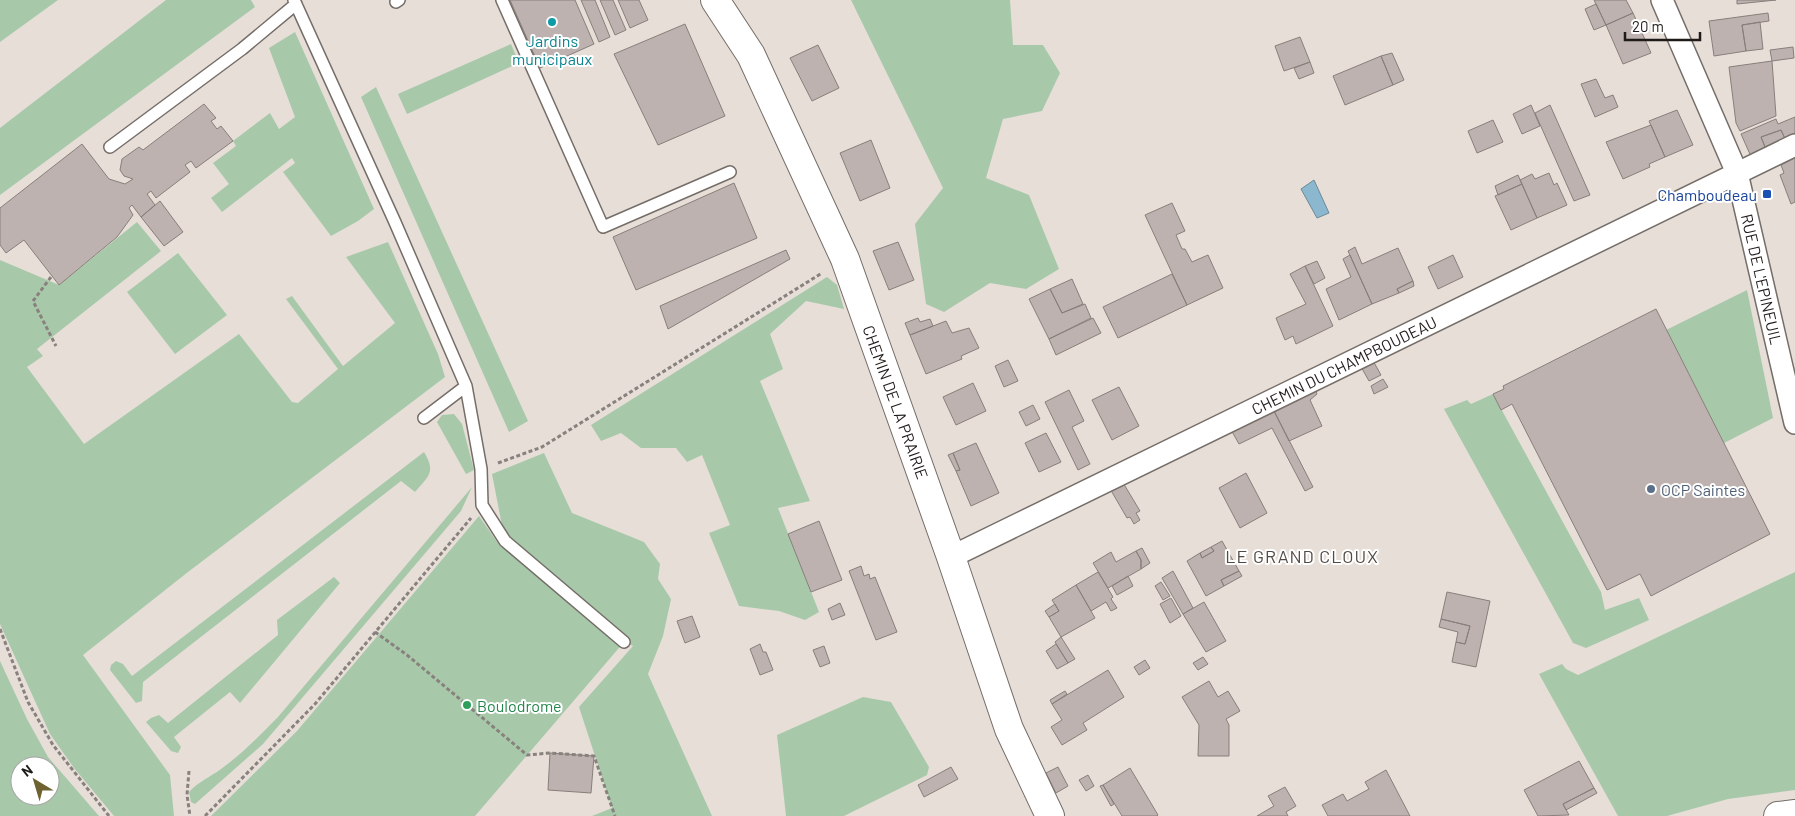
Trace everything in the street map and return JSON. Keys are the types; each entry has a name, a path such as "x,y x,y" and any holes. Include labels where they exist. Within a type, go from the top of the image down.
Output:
{"street":[{"name":"CHEMIN DE LA PRAIRIE","path":"715,0 751,55 845,259 951,557 1008,729 1050,816"},
{"name":"RUE DE L'EPINEUIL","path":"1662,0 1737,173 1795,423"},
{"name":"CHEMIN DU CHAMPBOUDEAU","path":"951,557 1795,145"},
{"path":"1778,816 1795,814"}],"lane":[{"path":"502,0 603,227 730,172"},
{"path":"110,147 242,49 295,2 466,386 481,469 482,505 505,541 624,642"},
{"path":"424,418 466,386"}],"path":[{"path":"481,469 542,447 845,259"},
{"path":"51,277 33,301 56,346"},
{"path":"205,816 290,731 482,505"},
{"path":"0,629 28,702 52,745 109,816"},
{"path":"375,632 408,655 527,755 550,753 594,756 615,816"},
{"path":"189,771 187,795 190,816"}],"green space":[{"path":"0,0 58,0 0,42"},
{"path":"166,0 251,0 255,7 0,195 0,128"},
{"path":"851,0 1010,0 1013,45 1043,45 1060,73 1042,111 1003,119 986,178 1029,195 1059,269 1026,289 990,283 944,312 926,304 915,224 943,188"},
{"path":"295,32 374,209 358,221 331,236 283,172 295,163 292,158 222,212 211,198 229,184 213,163 236,146 233,141 270,113 279,129 295,117 269,48"},
{"path":"511,44 519,63 407,114 398,94"},
{"path":"376,87 528,421 509,432 361,97"},
{"path":"137,222 161,251 37,349 43,356 27,367 84,444 239,334 292,402 298,403 338,369 286,299 292,296 343,366 395,323 346,257 388,242 438,354 445,377 188,572 83,655 170,775 174,816 114,816 74,768 50,734 0,624 0,260 59,285"},
{"path":"178,253 227,315 175,354 127,292"},
{"path":"827,277 837,285 844,309 806,301 770,334 783,369 760,381 810,501 778,508 819,612 805,620 779,611 739,606 709,533 730,525 702,455 687,462 676,448 641,448 621,433 601,441 591,425"},
{"path":"1747,290 1773,418 1724,443 1666,330"},
{"path":"1493,394 1601,592 1605,610 1639,598 1649,620 1586,648 1573,643 1444,409 1467,400 1471,404"},
{"path":"454,414 462,424 474,470 466,474 437,422 442,415"},
{"path":"424,452 430,464 429,474 415,492 401,481 143,682 142,701 136,703 110,670 111,665 116,661 123,664 132,676"},
{"path":"544,453 572,513 644,542 660,564 658,579 671,599 663,636 648,674 712,816 592,816 612,808 579,707 633,646 624,642 475,816 211,816 297,731 479,516 500,546 505,541 492,474"},
{"path":"472,487 461,511 263,744 195,804 191,802 189,792 193,788 236,757 278,717"},
{"path":"1795,572 1795,790 1728,799 1667,816 1618,816 1539,674 1562,664 1566,669 1578,675"},
{"path":"334,577 340,583 240,703 230,692 174,737 181,747 178,753 171,751 146,722 159,715 168,723 278,635 277,620"},
{"path":"0,661 27,719 47,756 10,756 10,806 60,806 60,771 99,816 0,816"},
{"path":"863,697 891,702 929,767 927,775 844,816 786,816 777,735"}],"water":[{"path":"1314,180 1329,213 1317,218 1301,189"}],"building":[{"name":"Jardins municipaux","path":"510,0 575,0 594,44 540,68"},
{"path":"581,0 595,0 610,37 599,42"},
{"path":"600,0 613,0 626,30 615,35"},
{"path":"618,0 639,0 648,20 630,28"},
{"path":"1594,0 1626,0 1633,13 1606,25"},
{"path":"1737,0 1776,0 1737,4"},
{"path":"1596,4 1606,25 1594,30 1585,9"},
{"path":"1633,13 1651,53 1623,64 1606,25"},
{"path":"1768,13 1769,21 1742,25 1746,51 1714,56 1709,21"},
{"path":"1760,22 1763,49 1746,51 1742,25"},
{"path":"685,24 725,116 658,145 614,54"},
{"path":"1300,37 1310,62 1284,71 1275,46"},
{"path":"818,45 839,88 812,101 790,58"},
{"path":"1793,47 1794,58 1772,61 1770,50"},
{"path":"1392,53 1404,80 1393,85 1381,56"},
{"path":"1381,56 1393,85 1345,105 1333,76"},
{"path":"1772,61 1776,116 1740,131 1736,123 1729,67"},
{"path":"1310,62 1314,73 1299,79 1294,68"},
{"path":"1596,79 1605,98 1613,95 1618,107 1595,117 1581,84"},
{"path":"204,104 216,118 211,121 217,129 221,126 233,141 196,168 191,161 185,165 190,172 156,198 151,191 147,194 155,205 141,217 132,205 129,208 133,215 117,237 59,285 24,240 6,253 0,245 0,208 82,144 109,179 125,184 133,179 124,176 120,170 122,159 139,147 143,150"},
{"path":"1531,105 1540,126 1522,134 1513,114"},
{"path":"1550,105 1590,195 1574,201 1535,113"},
{"path":"1677,110 1693,145 1665,157 1649,121"},
{"path":"1795,117 1795,137 1786,141 1781,130 1761,137 1768,155 1753,161 1741,134 1776,119 1778,124"},
{"path":"1493,120 1503,142 1477,153 1468,131"},
{"path":"1651,125 1665,157 1649,164 1650,167 1623,179 1606,142"},
{"path":"1781,130 1786,141 1766,149 1761,137"},
{"path":"871,140 890,188 860,201 840,153"},
{"path":"1795,158 1795,202 1791,204 1780,175 1784,173 1781,165"},
{"path":"1549,173 1554,185 1557,183 1567,205 1537,218 1520,180 1532,174 1535,179"},
{"path":"1518,175 1522,184 1498,195 1495,186"},
{"path":"734,183 757,238 636,290 613,237"},
{"path":"1522,184 1537,218 1511,230 1495,196"},
{"path":"160,201 183,232 164,246 141,217"},
{"path":"1172,203 1185,231 1176,235 1182,249 1185,249 1192,262 1208,255 1223,288 1187,305 1145,215"},
{"path":"898,242 914,280 889,290 873,251"},
{"path":"1355,247 1362,264 1398,248 1413,281 1397,289 1399,293 1372,304 1348,251"},
{"path":"786,250 790,259 668,329 660,306"},
{"path":"1350,255 1372,304 1339,320 1326,289 1351,277 1343,259"},
{"path":"1453,255 1463,277 1438,289 1428,267"},
{"path":"1317,261 1325,278 1314,284 1305,266"},
{"path":"1305,266 1333,326 1296,344 1293,336 1285,340 1276,318 1306,304 1290,274"},
{"path":"1172,274 1187,305 1118,338 1103,307"},
{"path":"1072,279 1083,304 1062,313 1050,289"},
{"path":"1413,281 1414,286 1399,293 1397,289"},
{"path":"1050,289 1062,313 1085,304 1091,318 1049,339 1029,299"},
{"name":"OCP Saintes","path":"1656,309 1770,534 1651,596 1640,574 1607,590 1512,404 1501,410 1493,394 1504,389 1503,386"},
{"path":"918,318 920,322 930,319 933,326 910,335 905,323"},
{"path":"1093,318 1101,333 1056,355 1049,339"},
{"path":"946,321 952,333 969,328 979,348 961,356 962,359 926,374 910,335"},
{"path":"1372,359 1381,375 1369,381 1360,365"},
{"path":"1008,360 1018,381 1004,387 995,366"},
{"path":"1383,379 1388,387 1374,394 1371,386"},
{"path":"973,383 986,411 956,425 943,397"},
{"path":"1119,387 1139,426 1112,440 1092,400"},
{"path":"1314,387 1317,394 1310,400 1322,426 1289,441 1272,407"},
{"path":"1069,390 1084,421 1072,427 1090,464 1078,470 1045,402"},
{"path":"1033,405 1040,419 1026,426 1019,412"},
{"path":"1272,407 1313,487 1305,491 1272,428 1239,444 1230,428"},
{"path":"1046,433 1061,462 1039,472 1025,443"},
{"path":"976,443 999,493 971,506 956,471 960,470 953,453"},
{"path":"953,453 960,470 956,471 948,455"},
{"path":"1246,473 1267,513 1240,528 1219,488"},
{"path":"1122,481 1140,511 1136,513 1140,520 1134,524 1130,517 1127,518 1109,487"},
{"path":"819,521 842,580 811,592 788,534"},
{"path":"1222,541 1239,571 1221,580 1224,586 1206,596 1187,561 1200,553 1202,558 1214,551 1211,547"},
{"path":"1211,547 1214,551 1202,558 1200,553"},
{"path":"1142,548 1150,563 1141,569 1141,560 1136,551"},
{"path":"1136,551 1141,560 1141,569 1108,588 1093,563 1111,552 1116,562"},
{"path":"861,566 864,576 869,574 870,579 875,577 897,632 876,640 849,571"},
{"path":"1173,571 1193,608 1183,614 1162,578"},
{"path":"1239,571 1242,576 1224,586 1221,580"},
{"path":"1098,572 1113,597 1111,599 1117,608 1111,611 1106,602 1091,611 1076,585"},
{"path":"1128,576 1133,586 1117,595 1112,586"},
{"path":"1161,582 1170,596 1163,600 1155,586"},
{"path":"1076,585 1095,618 1061,637 1049,617 1059,611 1052,600"},
{"path":"1447,592 1490,601 1476,667 1452,662 1456,642 1465,644 1470,626 1441,619"},
{"path":"1171,598 1181,616 1170,623 1160,604"},
{"path":"1204,602 1226,641 1206,652 1183,614"},
{"path":"840,603 845,615 832,620 828,609"},
{"path":"1055,604 1059,611 1049,617 1045,611"},
{"path":"692,616 700,637 685,643 677,621"},
{"path":"1441,619 1470,626 1465,644 1456,642 1458,632 1439,627"},
{"path":"1061,637 1075,659 1068,663 1055,642"},
{"path":"760,644 763,652 766,652 773,670 760,675 750,649"},
{"path":"1056,644 1068,663 1057,669 1046,651"},
{"path":"824,646 830,663 820,667 813,650"},
{"path":"1203,657 1208,664 1198,670 1193,663"},
{"path":"1145,660 1150,668 1139,675 1134,667"},
{"path":"1108,670 1124,697 1083,723 1087,730 1062,745 1051,727 1062,720 1052,704"},
{"path":"1209,681 1218,697 1228,691 1240,711 1226,719 1229,725 1229,756 1198,756 1199,725 1182,697"},
{"path":"1065,691 1067,694 1052,704 1050,700"},
{"path":"550,753 594,756 591,793 548,790"},
{"path":"1579,761 1594,788 1563,804 1569,815 1538,816 1524,790"},
{"path":"951,767 958,779 924,797 918,785"},
{"path":"1058,767 1068,786 1056,793 1046,773"},
{"path":"1130,768 1157,816 1122,816 1103,785"},
{"path":"1386,770 1410,816 1328,816 1322,805 1343,794 1347,801 1369,789 1365,782"},
{"path":"1088,775 1094,786 1086,791 1079,780"},
{"path":"1103,785 1114,804 1111,806 1100,786"},
{"path":"1285,787 1296,806 1286,812 1288,816 1257,816 1274,806 1268,796"},
{"path":"1594,788 1597,793 1566,810 1563,804"}],"place":[{"name":"Jardins municipaux","path":"552,22"},
{"name":"Chamboudeau","path":"1767,194"},
{"name":"OCP Saintes","path":"1651,489"},
{"name":"Boulodrome","path":"467,705"}],"district":[{"name":"LE GRAND CLOUX","path":"1302,556"}]}
